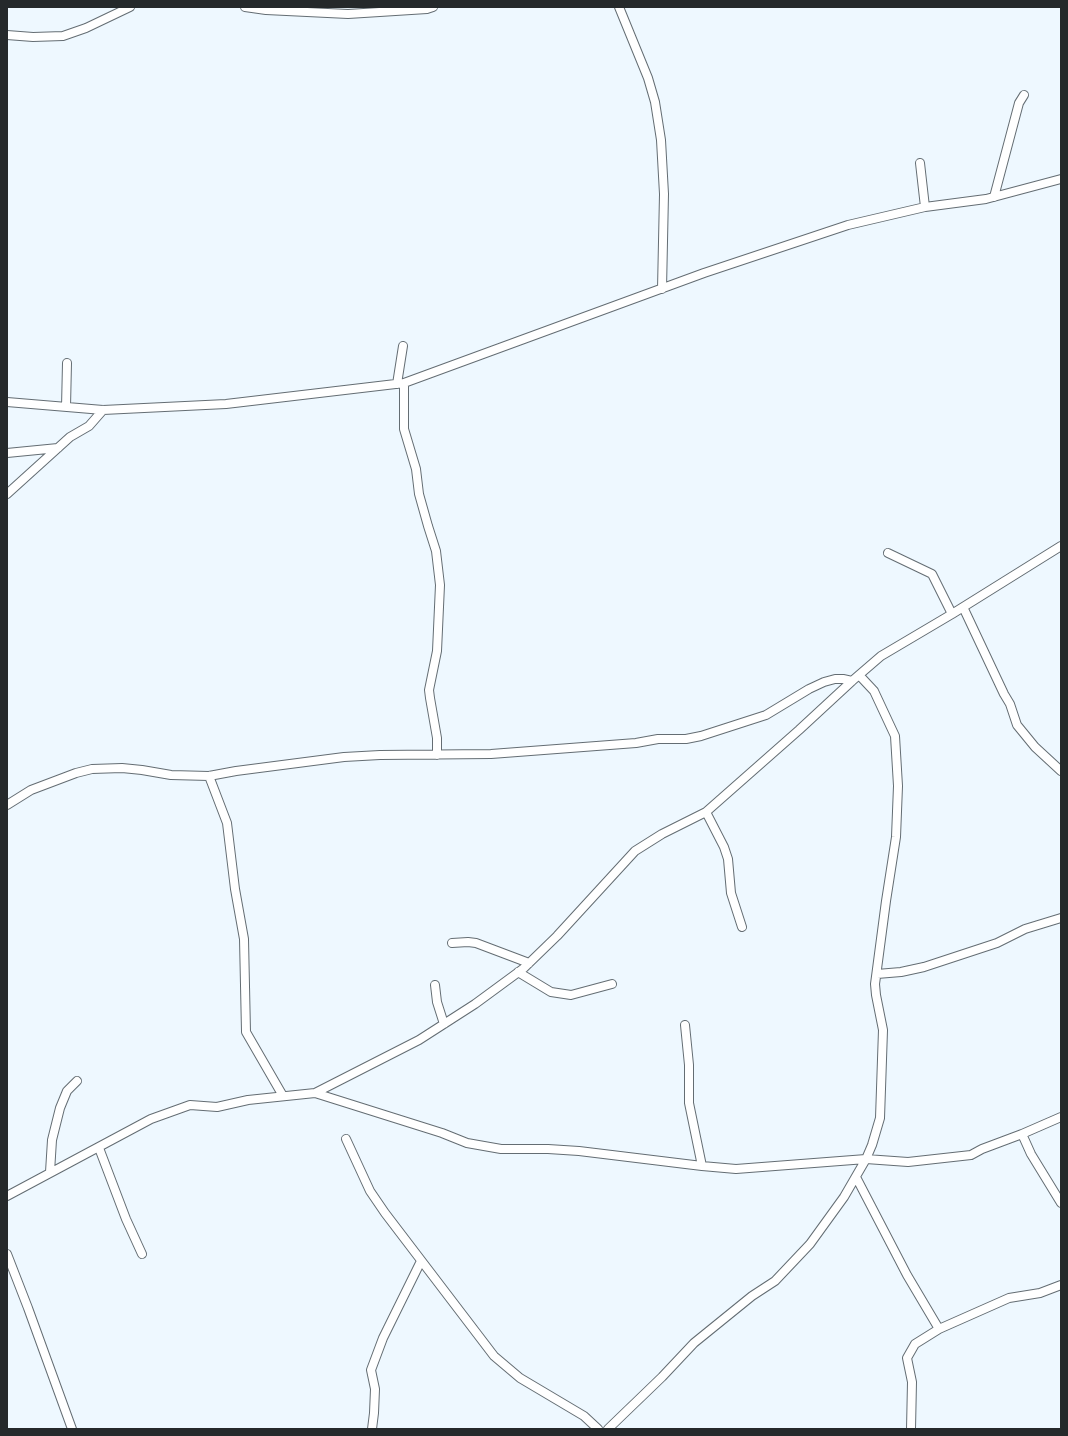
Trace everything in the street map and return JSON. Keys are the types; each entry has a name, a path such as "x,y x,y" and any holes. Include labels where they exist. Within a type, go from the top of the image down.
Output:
{"street":[{"path":"7,35 33,37 63,36 86,28 130,7"},
{"path":"245,7 266,10 348,14 426,9 433,7"},
{"path":"619,7 648,78 655,102 660,132 664,194 662,289"},
{"path":"994,197 1019,103 1024,95"},
{"path":"920,163 925,207"},
{"path":"7,402 103,410 226,404 400,384 704,273 848,225 925,207 994,197 1061,179"},
{"path":"403,346 400,384 404,429 416,469 426,520 436,551 440,585 437,651 429,690 437,738 437,755"},
{"path":"66,407 67,363"},
{"path":"7,494 70,437 89,426 103,410"},
{"path":"7,453 58,448"},
{"path":"7,1196 151,1119 190,1105 217,1107 248,1100 315,1093 419,1040 475,1004 529,963 635,852 662,834 706,812 881,656 1061,546"},
{"path":"888,553 932,574 952,614"},
{"path":"963,607 1010,704 1017,724 1035,748 1060,768"},
{"path":"608,1429 662,1377 694,1343 752,1296 775,1281 810,1244 844,1197 866,1159 872,1145 880,1118 883,1030 876,995 876,974 896,837 898,779 895,736 874,691 858,675"},
{"path":"7,805 30,790 76,773 92,769 122,768 177,776 210,776 236,771 344,757 380,755 491,754 636,743 673,738 686,739 701,736 766,715 808,689 824,682 835,679 852,681"},
{"path":"210,776 227,822 235,889 244,939 246,1032 283,1096"},
{"path":"706,812 724,847 728,859 731,893 742,927"},
{"path":"876,974 901,972 924,967 984,948 1024,929 1061,918"},
{"path":"452,943 476,943 529,963"},
{"path":"518,972 551,992 571,995 612,984"},
{"path":"435,985 437,1002 444,1024"},
{"path":"685,1025 689,1065 689,1103 702,1166"},
{"path":"50,1172 52,1140 60,1108 67,1091 76,1081"},
{"path":"315,1093 442,1133 468,1143 500,1149 548,1149 579,1151 736,1170 866,1159 908,1162 971,1155 982,1149 1061,1117"},
{"path":"1022,1134 1031,1154 1061,1204"},
{"path":"346,1138 370,1191 421,1261 494,1356 520,1378 584,1416 598,1429"},
{"path":"99,1148 126,1219 142,1254"},
{"path":"856,1177 907,1275 939,1329"},
{"path":"7,1254 72,1429"},
{"path":"372,1429 375,1390 371,1370 383,1338 421,1261"},
{"path":"911,1429 912,1382 906,1358 915,1344 939,1329 1009,1298 1040,1293 1061,1285"}]}
